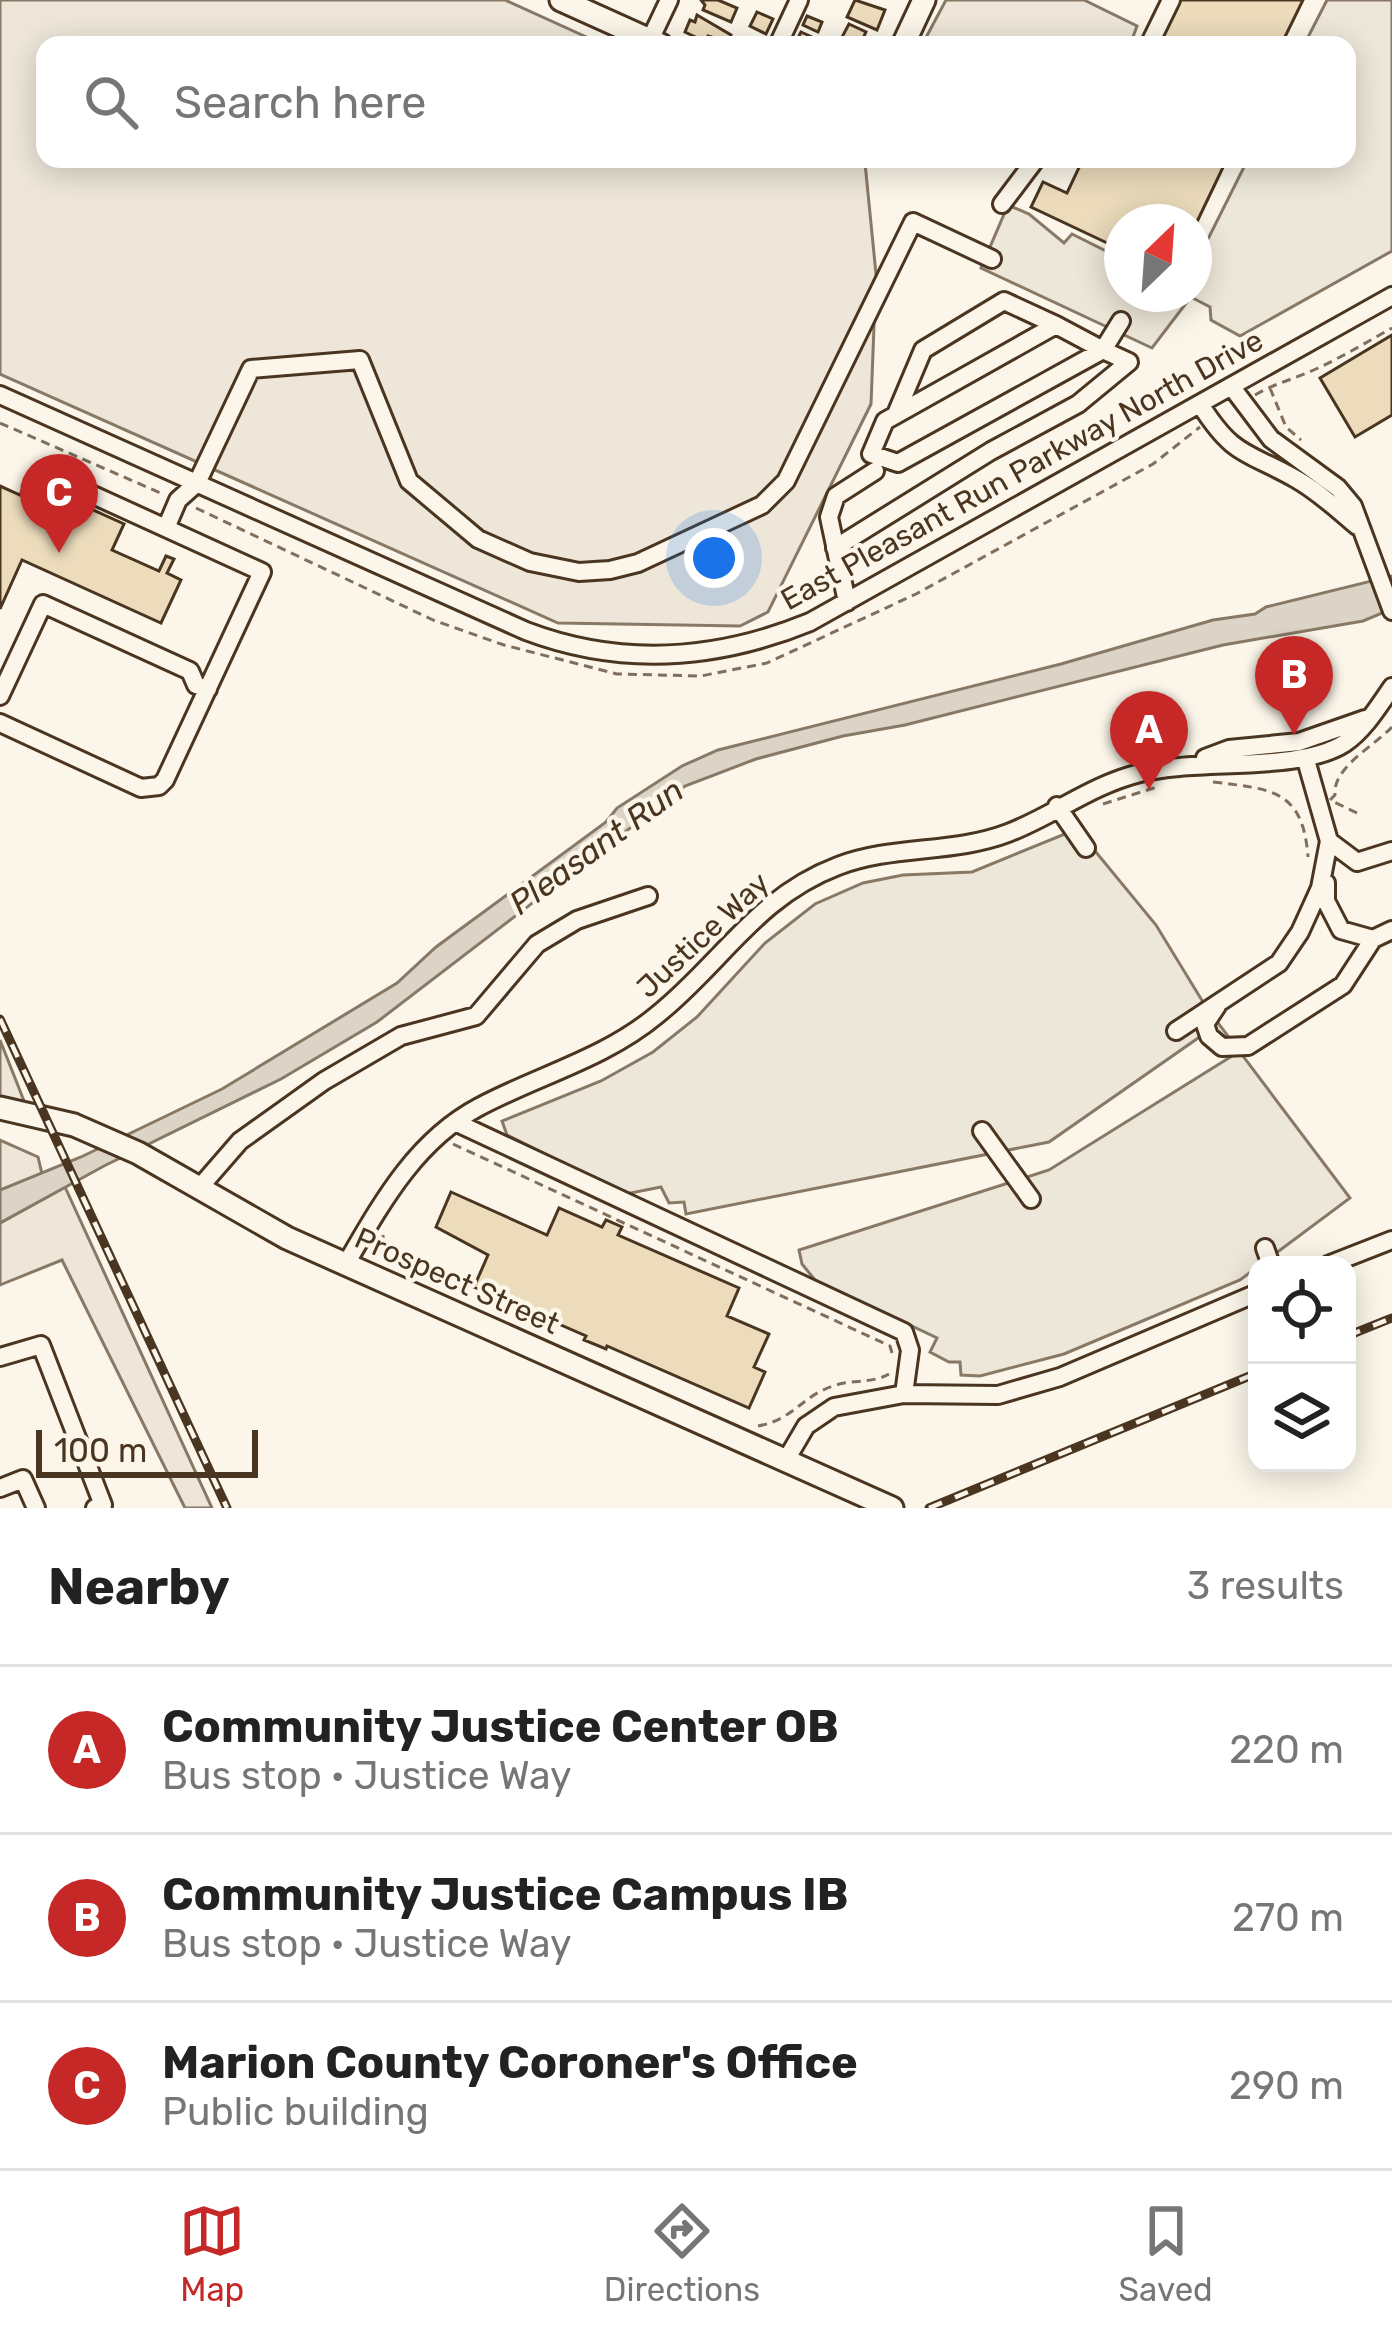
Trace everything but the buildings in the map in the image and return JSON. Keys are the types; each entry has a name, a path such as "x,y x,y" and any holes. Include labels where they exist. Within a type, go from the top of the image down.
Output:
{"main road":[{"path":"561,0 642,36"},
{"path":"907,36 924,0"},
{"name":"Prospect Street","path":"0,1108 90,1132 137,1153 286,1238 892,1508"}],"street":[{"path":"658,36 669,0"},
{"path":"782,36 799,0"},
{"path":"1153,36 1171,0"},
{"path":"1002,204 1029,168"},
{"path":"166,528 178,500 197,483 251,369 360,360 409,482 478,538 530,562 578,572 638,563 762,506 786,481 913,221 992,259"},
{"name":"East Pleasant Run Parkway North Drive","path":"0,395 526,631 591,650 666,656 720,651 772,638 847,602 1392,296"},
{"path":"835,548 991,451 1078,404 1129,362 1004,301 923,350 896,414"},
{"path":"1056,325 884,421 872,454 898,463 1102,350 1121,321"},
{"path":"1231,386 1270,439 1338,488 1353,506 1392,611"},
{"path":"1200,404 1228,443 1250,459 1313,489 1363,533"},
{"path":"847,602 829,517 836,496 875,471"},
{"path":"0,723 141,788 158,786 166,780 262,572 80,489"},
{"path":"2,685 44,604 190,671 196,685 208,689"},
{"name":"Justice Way","path":"346,1264 391,1186 479,1107 580,1063 637,1030 692,985 754,916 811,877 843,864 965,846 1010,832 1096,787 1142,772 1199,773 1306,760 1345,743 1372,717 1392,687"},
{"path":"1199,773 1214,752 1299,742 1372,717"},
{"path":"1306,760 1329,841 1357,862"},
{"path":"1058,806 1086,848"},
{"path":"1176,1031 1279,963 1291,949 1329,841"},
{"path":"1327,893 1339,874 1357,862 1392,850"},
{"path":"1317,868 1341,930 1373,939"},
{"path":"200,1187 240,1141 324,1081 401,1036 476,1016 536,944 577,920 648,896"},
{"path":"1221,1000 1207,1018 1205,1031 1222,1047 1248,1046 1343,985 1373,939 1392,930"},
{"path":"456,1130 904,1332 910,1350 904,1394"},
{"path":"982,1131 1031,1199"},
{"path":"1351,1256 1392,1240"},
{"path":"786,1460 806,1426 834,1407 904,1394 998,1395 1060,1377 1248,1298"},
{"path":"0,1357 41,1345 103,1505 95,1508"},
{"path":"0,1488 23,1479 36,1508"}],"path":[{"path":"1357,813 1330,800 1335,795 1334,784 1340,772 1392,727"},
{"path":"1199,773 1285,796 1297,809 1317,868"},
{"path":"1095,807 1158,787"},
{"path":"456,1130 452,1143 890,1346 889,1375 834,1385 796,1407 784,1421 754,1428"},
{"path":"383,1233 383,1263"}],"shaded area":[{"path":"0,0 505,0 584,36 36,36 36,168 865,168 876,274 871,404 768,612 740,626 558,623 0,374"},
{"path":"946,0 1084,0 1137,26 1133,36 927,36"},
{"path":"1327,0 1392,0 1392,251 1240,336 1211,320 1212,231 1244,168 1356,168 1356,36 1309,36"},
{"path":"1008,205 1029,214 1064,243 1072,234 1104,250 1104,312 1179,312 1152,348 981,268"},
{"path":"1077,829 1156,925 1206,1007 1350,1198 1272,1256 1248,1256 1248,1274 1240,1280 1064,1354 980,1376 961,1375 960,1362 930,1352 937,1338 815,1280 802,1264 799,1250 1049,1170 1232,1056 1214,1027 1049,1142 686,1214 684,1202 669,1203 661,1187 626,1194 507,1135 502,1121 601,1081 653,1052 697,1017 765,943 815,904 863,883 903,875 972,872"},
{"path":"0,1040 26,1106 0,1099"},
{"path":"0,1140 38,1157 42,1174 0,1190"},
{"path":"65,1187 212,1508 185,1508 62,1260 0,1285 0,1223"}],"water":[{"name":"Pleasant Run","path":"1392,576 1392,609 1363,621 1223,645 905,725 843,736 756,759 685,786 377,1022 281,1079 0,1223 0,1190 222,1089 397,983 436,947 606,822 617,808 682,766 718,750"}],"railway":[{"path":"0,1019 227,1508"},
{"path":"1356,1332 1392,1318"},
{"path":"929,1508 1248,1377"}],"place":[{"name":"Marion County Coroner's Office","path":"59,553"},
{"name":"Community Justice Campus IB","path":"1294,735"},
{"name":"Community Justice Center OB","path":"1149,790"}]}
